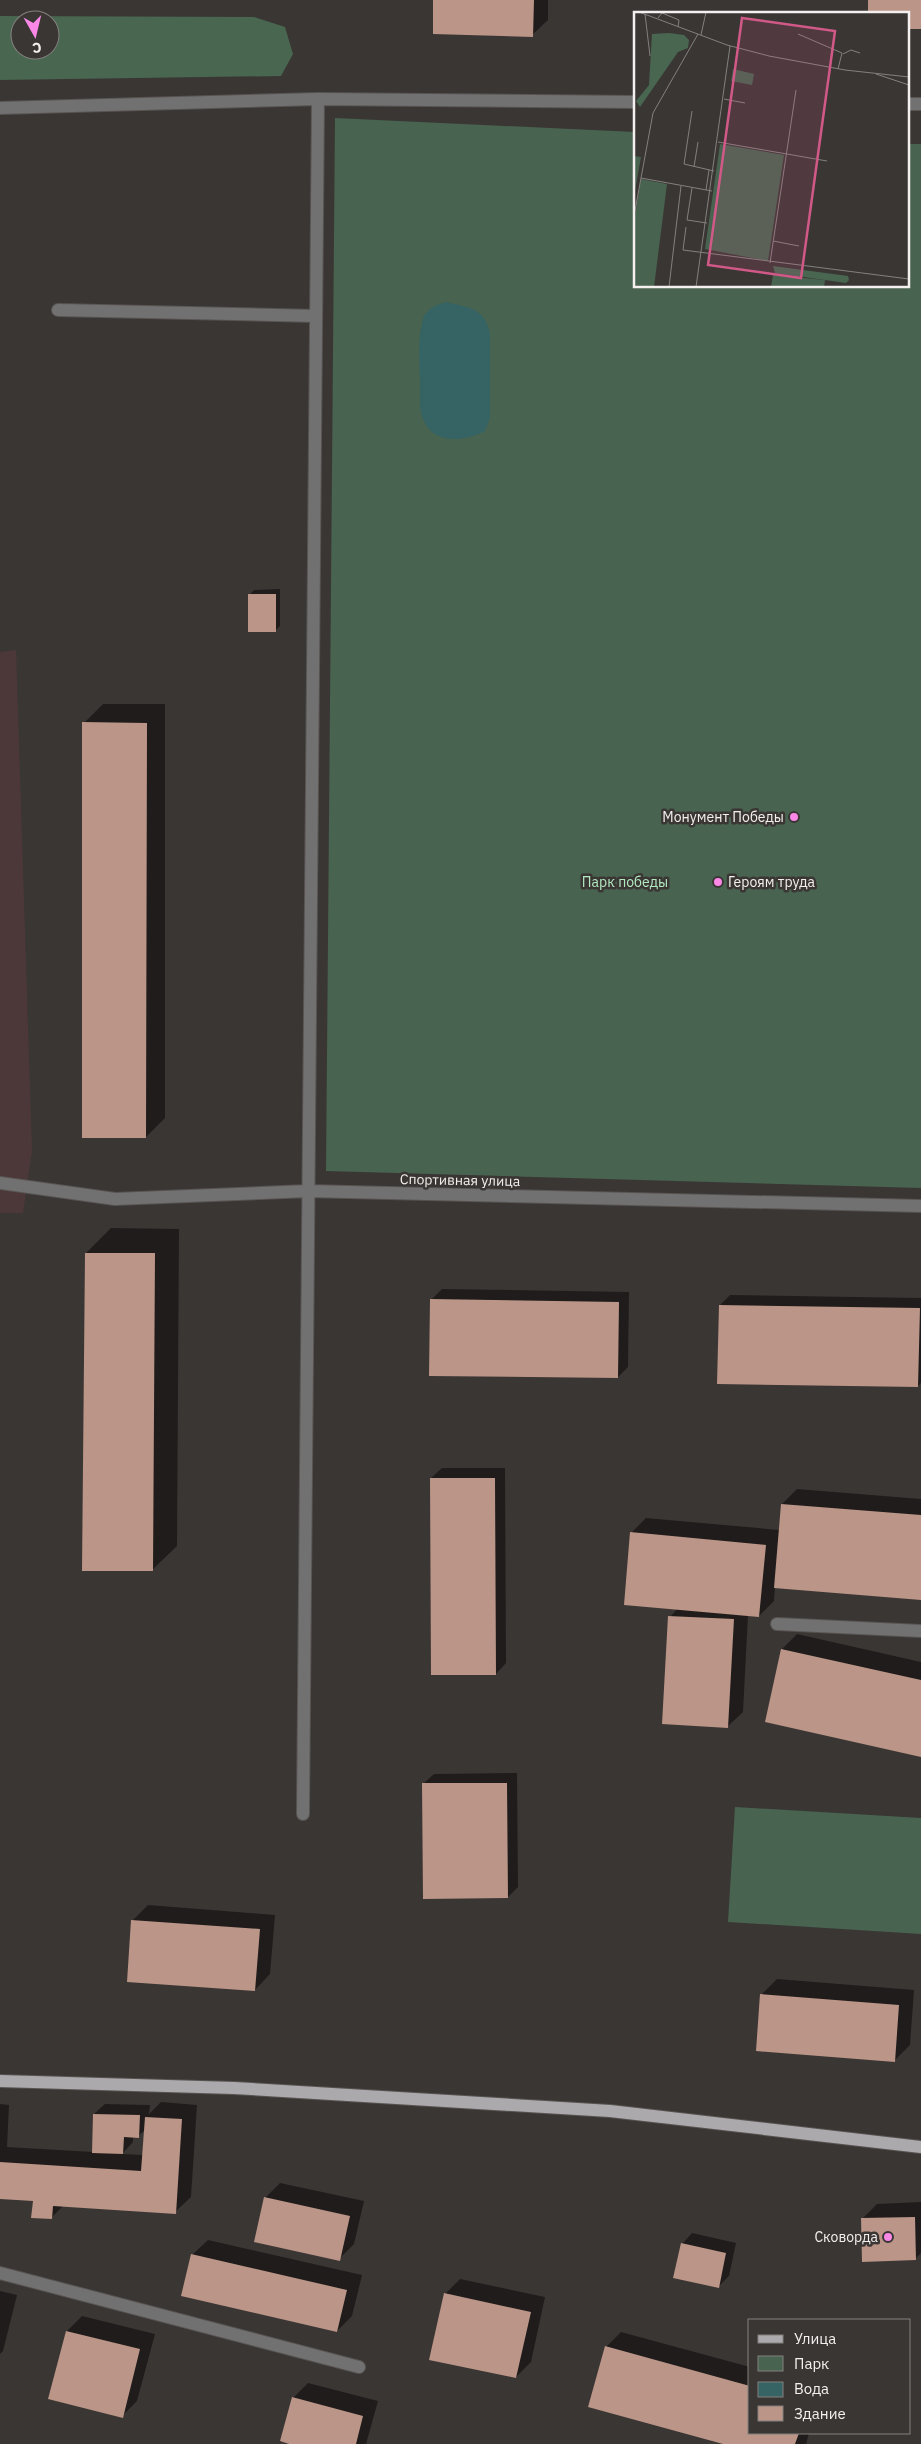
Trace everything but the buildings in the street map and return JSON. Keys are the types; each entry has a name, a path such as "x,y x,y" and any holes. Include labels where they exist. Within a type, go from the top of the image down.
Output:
{"main road":[{"path":"0,2082 234,2088 610,2111 921,2147"}],"street":[{"path":"303,1814 318,99"},
{"path":"0,108 318,99 634,102"},
{"path":"908,104 921,104"},
{"path":"58,310 316,316"},
{"name":"Спортивная улица","path":"0,1184 115,1199 308,1191 921,1206"},
{"path":"777,1624 921,1631"},
{"path":"0,2273 359,2367"}],"shaded area":[{"path":"16,650 32,1151 23,1213 0,1213 0,652"}],"green space":[{"path":"0,16 10,16 10,60 60,60 60,16 254,17 285,27 293,54 281,76 0,80"},
{"name":"Парк победы","path":"335,118 634,132 634,288 908,288 908,144 921,144 921,1188 326,1171"},
{"path":"735,1807 921,1818 921,1934 728,1922"}],"water":[{"path":"446,302 480,313 490,333 490,418 485,431 459,439 450,439 434,433 423,419 421,409 419,348 423,319 429,310"}],"place":[{"name":"Монумент Победы","path":"794,817"},
{"name":"Героям труда","path":"718,882"},
{"name":"Сковорда","path":"888,2237"}]}
